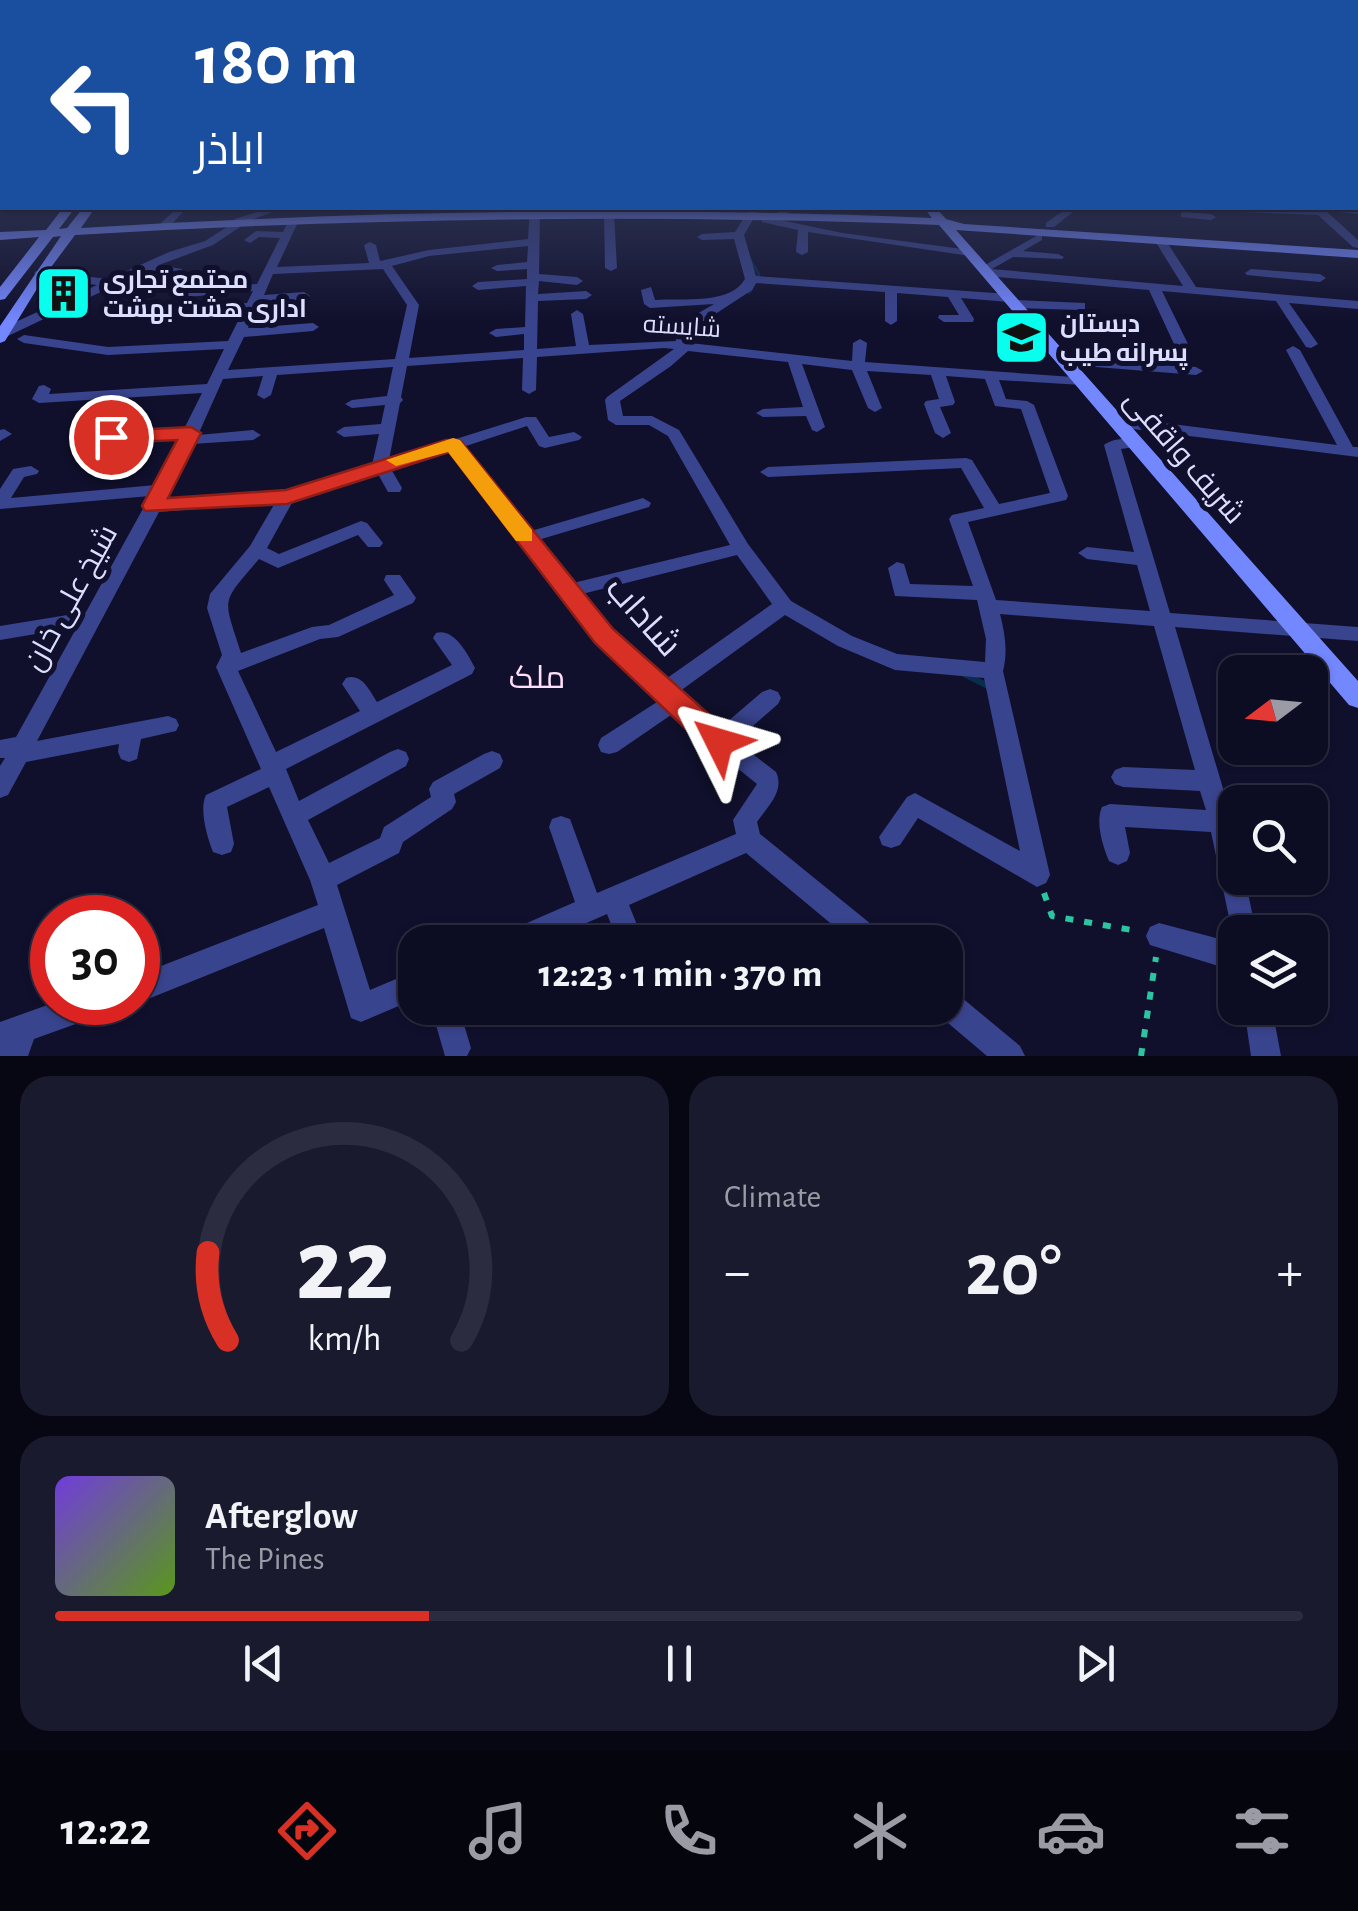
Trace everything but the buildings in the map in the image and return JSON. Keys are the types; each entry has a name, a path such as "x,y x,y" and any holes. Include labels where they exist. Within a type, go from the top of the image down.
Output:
{"main road":[{"path":"0,236 35,223"},
{"path":"0,296 57,223"},
{"path":"2,336 40,272 77,223"},
{"path":"124,223 136,227"},
{"path":"0,236 225,223"},
{"path":"241,223 291,228 328,223"},
{"name":"شریف واقفی","path":"949,223 967,250 1358,698"},
{"path":"987,223 1162,241 1194,239"},
{"path":"967,250 1002,226 1050,225 1194,239 1235,247 1358,254"},
{"path":"54,253 136,227"},
{"path":"0,236 32,252"},
{"path":"1235,247 1358,245"}],"street":[{"path":"2,336 143,266 210,244 238,223"},
{"path":"529,390 534,223"},
{"path":"602,223 611,268"},
{"path":"744,223 739,235 751,279 748,287 695,321 682,336 684,347 668,366 622,389 612,400 616,420 652,421 674,433 741,548 784,606 845,641 894,662 993,671"},
{"path":"778,223 896,249 967,250"},
{"path":"1334,223 1358,245"},
{"path":"250,240 256,234 291,228"},
{"name":"شیخ علی خان","path":"0,788 12,750 157,498 291,228"},
{"path":"802,252 803,230"},
{"path":"1343,233 1358,233"},
{"path":"702,237 739,235"},
{"path":"834,253 842,236"},
{"path":"985,270 1038,238"},
{"path":"1162,241 1192,290"},
{"path":"128,314 376,266 445,245 476,247 533,242"},
{"path":"370,245 376,266"},
{"path":"476,247 478,262"},
{"path":"1235,247 1251,273 1311,344"},
{"path":"1014,254 1058,256"},
{"path":"143,266 178,270"},
{"path":"376,266 386,266 413,305 380,464 394,488"},
{"path":"498,268 572,276"},
{"path":"985,270 1357,306"},
{"path":"40,272 110,283"},
{"path":"885,273 890,321"},
{"path":"1251,273 1320,278"},
{"path":"478,286 532,274"},
{"path":"751,279 1081,306"},
{"path":"830,285 831,305"},
{"path":"1153,286 1181,344"},
{"path":"648,290 650,304 729,298"},
{"path":"176,294 258,291 304,296"},
{"path":"532,298 586,296"},
{"path":"944,318 968,319 953,296"},
{"path":"577,314 583,348"},
{"path":"24,338 108,351 312,327"},
{"path":"496,333 531,330"},
{"path":"860,343 858,366 875,408"},
{"name":"شایسته","path":"44,390 39,399 216,382 299,365 333,368 664,344 858,366 1082,381"},
{"path":"1293,350 1353,451"},
{"path":"333,368 338,352"},
{"path":"793,358 817,427"},
{"path":"1064,361 1196,371"},
{"path":"937,372 948,402 931,404 943,433"},
{"path":"264,395 270,373"},
{"path":"991,377 1000,403 1027,405 1060,496 958,520 999,660 993,671 1036,875"},
{"path":"352,404 396,400"},
{"path":"762,412 812,411"},
{"path":"0,502 287,497 380,464 531,420 545,443 574,437"},
{"path":"1118,422 1353,451"},
{"path":"117,424 111,437 253,436"},
{"path":"344,432 390,428"},
{"path":"1136,443 1112,445 1218,815"},
{"name":"شاداب","path":"453,444 604,636 667,698 762,773 770,786 744,820 749,840"},
{"path":"768,472 875,461 966,463 996,512"},
{"path":"0,502 19,473 31,471"},
{"path":"226,667 232,655 217,608 219,594 257,550 287,497"},
{"path":"526,538 643,503"},
{"path":"257,550 278,562 361,527 374,543"},
{"path":"569,591 741,548"},
{"path":"1087,554 1142,559"},
{"path":"897,568 902,592 1358,634"},
{"path":"226,667 331,632 406,598 394,580"},
{"path":"609,745 784,606"},
{"path":"0,632 91,618"},
{"path":"222,844 214,802 373,713 465,668 443,638"},
{"path":"226,667 322,879 362,1008 398,992"},
{"path":"353,684 373,713"},
{"path":"719,742 770,698"},
{"path":"12,750 130,742 168,724"},
{"path":"295,815 398,758"},
{"path":"322,879 390,845 393,835 444,802 441,789 492,761"},
{"path":"1123,777 1208,781"},
{"path":"891,836 915,804 1036,875"},
{"path":"1118,854 1110,814 1218,822"},
{"path":"561,827 602,904 618,925"},
{"path":"553,925 749,840 853,925"},
{"path":"160,980 334,910"},
{"path":"1160,936 1218,952"},
{"path":"963,1017 1010,1056"},
{"path":"12,1040 46,1025"},
{"path":"450,1025 456,1048"},
{"path":"1261,1025 1266,1056"}],"path":[{"path":"1036,875 1052,916 1160,936 1141,1056"}],"waterway":[{"path":"750,259 759,274 754,282"},
{"path":"749,292 756,280"},
{"path":"966,675 988,686"}],"slow traffic":[{"path":"396,460 453,444 524,536"}],"place":[{"name":"مجتمع تجاری اداری هشت بهشت","path":"64,294"},
{"name":"دبستان پسرانه طیب","path":"1021,338"}],"district":[{"name":"ملک","path":"537,678"}],"route":[{"path":"111,437 191,433 153,506 287,497 380,464 453,444 604,636 672,703 719,742"}]}
